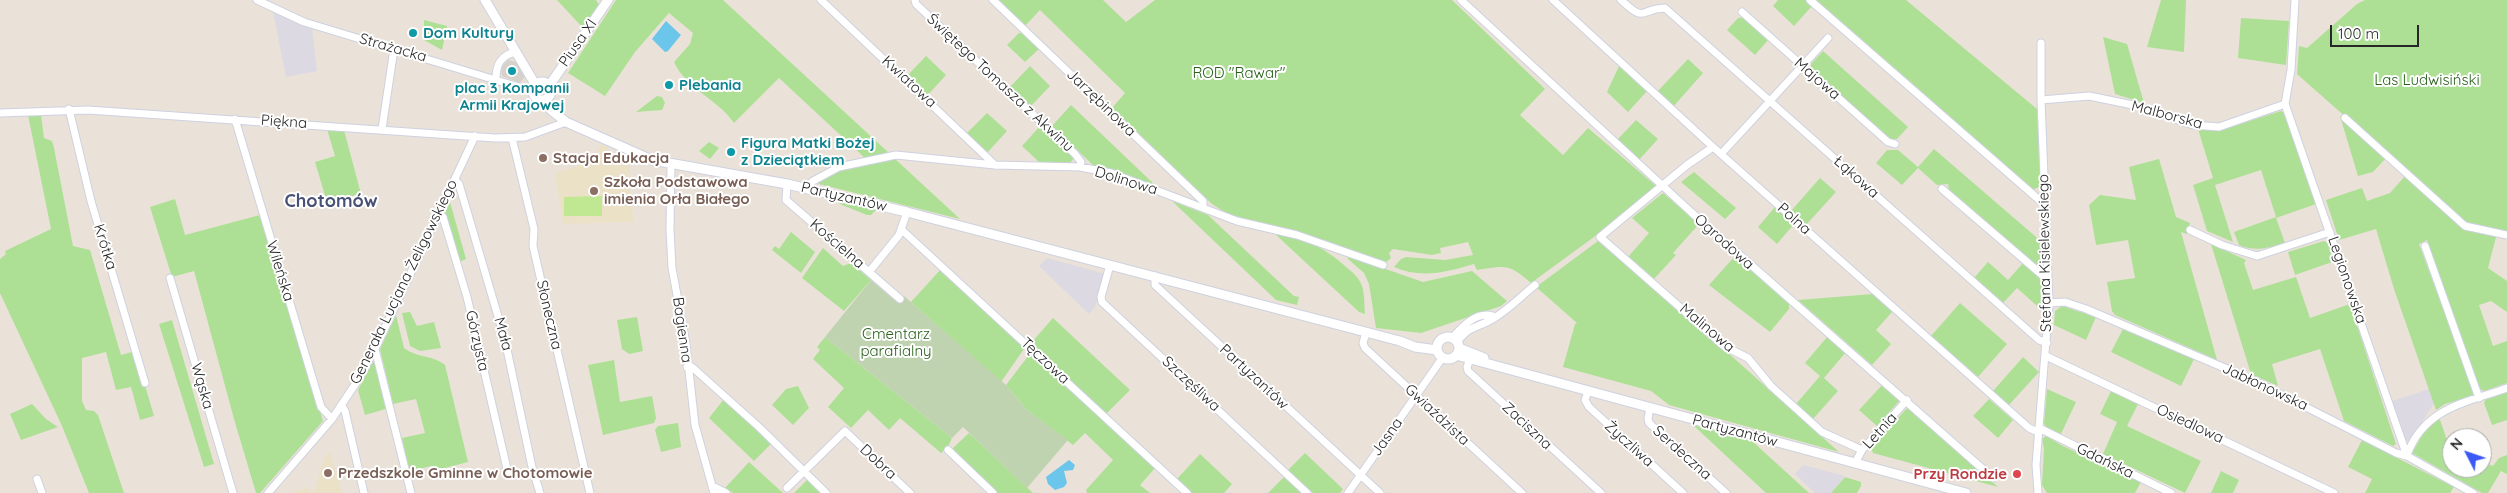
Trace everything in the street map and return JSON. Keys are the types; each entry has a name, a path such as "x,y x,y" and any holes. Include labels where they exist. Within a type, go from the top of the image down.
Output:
{"street":[{"name":"Strażacka","path":"257,0 304,22 496,79 534,88"},
{"path":"485,0 516,52 534,88 536,98 544,100 551,93 549,86 543,82 534,88"},
{"name":"Piusa XI","path":"549,86 608,0"},
{"name":"Kwiatowa","path":"821,0 995,165"},
{"name":"Świętego Tomasza z Akwinu","path":"914,0 916,4 1075,154 1081,162 1080,168"},
{"name":"Jarzębinowa","path":"993,0 1203,200 1203,207"},
{"name":"Ogrodowa","path":"1461,0 1758,272 1907,400 1993,478"},
{"name":"Polna","path":"1553,0 1713,147 2029,428 2039,430"},
{"name":"Łąkowa","path":"1621,0 1635,13 1644,15 1665,8 2039,340 2047,343"},
{"path":"1810,0 2045,205"},
{"path":"2285,104 2291,70 2295,0"},
{"name":"Majowa","path":"1742,12 1888,142 1895,144"},
{"path":"1722,154 1828,38"},
{"name":"Stefana Kisielewskiego","path":"2038,493 2036,465 2049,303 2041,100 2041,43"},
{"path":"382,129 394,49"},
{"path":"496,79 499,62 508,54 516,52"},
{"name":"Malborska","path":"2041,100 2089,96 2138,106 2193,125 2218,127 2285,104"},
{"name":"Partyzantów","path":"544,100 551,110 566,122 632,152 671,164 787,184 908,212 1403,342 1408,340 1439,351"},
{"name":"Legionowska","path":"2285,104 2407,456"},
{"name":"Piękna","path":"0,113 69,109 512,138 542,132 566,122"},
{"name":"Krótka","path":"69,109 91,201 145,383"},
{"path":"2344,118 2465,226 2507,235"},
{"name":"Wileńska","path":"235,119 321,407 332,419"},
{"name":"Generała Lucjana Żeligowskiego","path":"268,493 332,419 375,349 475,136"},
{"name":"Słoneczna","path":"512,138 534,229 533,246 590,493"},
{"path":"1662,185 1713,147"},
{"name":"Dolinowa","path":"806,188 813,181 839,167 896,155 995,165 1080,168 1111,174 1237,221 1298,235 1383,265"},
{"name":"Bagienna","path":"671,164 671,249 695,425 713,490"},
{"name":"Mała","path":"455,180 459,184 505,340 540,493"},
{"name":"Kościelna","path":"787,184 786,200 900,299"},
{"name":"Malinowa","path":"1662,185 1600,237 1724,346 1748,358 1771,386 1822,432 1862,450"},
{"path":"1942,189 2048,280"},
{"name":"Górzysta","path":"439,212 444,216 467,297 508,473"},
{"path":"869,272 902,230 908,212"},
{"name":"Tęczowa","path":"902,230 1187,493"},
{"path":"2190,230 2222,245 2257,256 2330,232"},
{"path":"2425,246 2479,398"},
{"name":"Szczęśliwa","path":"1110,265 1101,297 1102,302 1307,493"},
{"name":"Partyzantów","path":"1156,276 1155,285 1360,475"},
{"name":"Wąska","path":"170,278 233,493"},
{"path":"1456,346 1444,338 1439,351 1450,358 1456,346 1470,328 1490,321 1493,316 1511,306 1535,285"},
{"name":"Jabłonowska","path":"2049,303 2065,302 2143,332 2252,380 2396,453 2407,456 2473,493"},
{"name":"Gwiaździsta","path":"1366,332 1364,346 1522,493"},
{"name":"Partyzantów","path":"1456,346 1470,356 1504,368 1966,493"},
{"path":"375,349 412,493"},
{"name":"Jasna","path":"1348,493 1416,395 1439,351"},
{"name":"Zaciszna","path":"1470,356 1468,372 1601,493"},
{"name":"Osiedlowa","path":"2046,356 2334,493"},
{"path":"687,367 692,367 806,472 826,493"},
{"path":"2407,456 2415,438 2428,422 2451,407 2507,388"},
{"name":"Życzliwa","path":"1588,391 1585,400 1589,407 1683,493"},
{"name":"Letnia","path":"1855,463 1862,450 1907,400"},
{"path":"341,405 345,411 364,493"},
{"name":"Serdeczna","path":"1650,408 1649,423 1726,493"},
{"name":"Gdańska","path":"2039,430 2170,493"},
{"name":"Dobra","path":"806,472 845,431 910,493"},
{"path":"948,450 992,493"},
{"path":"787,488 806,472"},
{"path":"1360,475 1380,493"},
{"path":"37,479 42,493"},
{"path":"713,490 726,493"}],"shaded area":[{"path":"273,12 312,27 317,71 286,77"},
{"name":"plac 3 Kompanii Armii Krajowej","path":"508,60 516,62 521,69 525,77 520,83 502,76 501,67"},
{"name":"Szkoła Podstawowa imienia Orła Białego","path":"601,144 608,147 608,150 630,161 630,198 634,222 563,224 555,173 590,164"},
{"path":"1047,258 1102,273 1104,276 1095,307 1089,314 1039,266"},
{"path":"2429,389 2434,403 2410,441 2406,441 2392,401"},
{"name":"Przedszkole Gminne w Chotomowie","path":"330,451 342,493 293,493 296,490 301,491 304,487 314,492 324,459"},
{"path":"1803,465 1845,476 1831,493 1815,493 1795,474"}],"green space":[{"path":"557,0 596,0 599,5 583,28"},
{"path":"616,0 723,0 889,153 865,158 779,78 734,123 720,107 686,80 679,71 674,62 690,44 693,33 669,13 635,52 605,96 568,73"},
{"name":"ROD \"Rawar\"","path":"998,0 1103,0 1126,22 1155,0 1452,0 1545,89 1520,115 1563,155 1588,128 1656,186 1620,218 1531,283 1511,269 1501,267 1477,270 1474,264 1434,273 1404,271 1394,267 1401,259 1406,257 1445,260 1473,255 1468,242 1440,248 1441,253 1432,255 1393,249 1389,253 1391,258 1385,263 1264,227 1226,213 1212,204 1112,108 1125,93 1040,10 1025,26"},
{"path":"1778,0 1806,0 1812,6 1794,26 1773,6"},
{"path":"1814,0 1906,0 2037,109 2042,178 2039,177 2040,187 2031,190"},
{"path":"2161,0 2186,0 2184,52 2147,47"},
{"name":"Las Ludwisiński","path":"2365,0 2507,0 2507,232 2468,225 2297,74 2299,46 2307,48 2357,4"},
{"path":"1745,17 1769,39 1755,55 1727,30 1738,18"},
{"path":"2241,18 2289,21 2286,65 2238,58"},
{"path":"424,20 447,26 442,50 424,40"},
{"path":"1019,33 1025,34 1040,48 1025,62 1007,45"},
{"path":"2103,37 2127,44 2144,103 2115,94"},
{"path":"1823,51 1908,127 1897,139 1890,139 1811,69 1811,64"},
{"path":"926,56 946,75 927,96 906,77"},
{"path":"1688,59 1703,73 1673,107 1657,92"},
{"path":"1620,64 1648,90 1628,112 1607,92"},
{"path":"1030,66 1050,86 1031,106 1010,87"},
{"path":"657,96 662,97 665,103 662,110 636,112"},
{"path":"1071,105 1155,185 1096,168 1052,126"},
{"path":"2281,111 2286,114 2316,204 2276,218 2285,243 2256,249 2239,245 2234,232 2276,217 2261,170 2215,185 2233,242 2207,231 2193,185 2213,178 2198,129 2221,130"},
{"path":"987,113 1007,131 987,153 967,133"},
{"path":"28,115 41,115 44,138 52,141 73,246 90,250 121,355 135,351 154,416 140,420 131,387 116,390 106,352 82,358 82,401 86,410 94,411 98,415 124,493 89,493 62,426 0,293 0,259 6,254 5,251 51,229"},
{"path":"2340,116 2386,158 2373,172 2358,176"},
{"path":"1636,120 1658,139 1639,160 1617,140"},
{"path":"1041,125 1075,157 1070,163 1040,163 1022,146"},
{"path":"327,129 344,130 361,194 352,196 349,202 329,209 315,162 335,156"},
{"path":"709,142 719,148 710,159 699,151"},
{"path":"1934,149 2043,243 2044,272 2042,273 1949,191 1948,184 1937,185 1918,168 1902,185 1876,163 1887,150 1898,150 1918,167"},
{"path":"893,157 960,219 819,184 818,180 836,171"},
{"path":"2159,159 2176,217 2190,223 2187,234 2181,232 2217,360 2115,315 2112,311 2107,282 2135,278 2128,240 2096,245 2089,205 2100,195 2136,200 2129,167"},
{"path":"1694,172 1736,208 1725,219 1681,182"},
{"path":"2405,176 2466,230 2496,237 2488,268 2507,281 2507,312 2491,301 2479,305 2493,346 2507,341 2507,383 2484,391 2480,389 2427,240 2419,244 2474,392 2472,396 2445,404 2436,410 2394,289 2376,229 2339,240 2326,200 2362,188 2367,201 2390,193"},
{"path":"1820,178 1836,192 1806,225 1791,211"},
{"path":"1663,193 1699,224 1673,253 1676,255 1653,280 1627,258 1649,233 1632,218"},
{"path":"602,196 602,216 564,216 564,197"},
{"path":"175,199 185,235 260,215 323,421 260,493 256,493 234,419 194,271 172,277 150,207"},
{"path":"834,199 876,210 871,215 867,215 842,205"},
{"path":"1172,201 1208,215 1294,296 1299,297 1297,305 1276,300"},
{"path":"450,202 466,259 459,262 445,213"},
{"path":"1775,207 1794,224 1777,244 1758,227"},
{"path":"791,232 815,252 801,273 772,250 775,246 779,249"},
{"path":"1275,234 1313,244 1328,253 1353,273 1362,286 1365,314 1359,312"},
{"path":"1598,241 1667,301 1671,302 1839,452 1669,405 1651,391 1563,367 1575,324 1577,323 1536,287"},
{"path":"2324,241 2329,244 2335,261 2295,275 2288,252"},
{"path":"2211,244 2246,260 2244,263 2253,290 2296,277 2310,318 2350,304 2396,444 2393,446 2344,421 2320,349 2272,364 2278,386 2251,374"},
{"path":"823,248 843,266 851,263 871,280 844,311 802,278"},
{"path":"1348,256 1423,282 1472,271 1507,301 1501,306 1421,333 1376,328 1369,284 1364,273 1348,259"},
{"path":"1735,256 1789,304 1789,309 1770,332 1709,285"},
{"path":"1988,262 2008,280 2023,263 2030,269 2043,284 2046,296 2045,313 2017,288 2003,303 1974,278"},
{"path":"941,269 1026,346 1001,382 911,302"},
{"name":"Cmentarz parafialny","path":"871,280 897,302 904,296 1006,385 1027,410 1068,440 1027,488 963,427 952,438 825,337"},
{"path":"1873,294 1892,312 1876,330 1891,344 1872,365 1798,300"},
{"path":"1960,303 2007,344 1978,377 1931,336"},
{"path":"2062,306 2096,317 2086,340 2054,325 2055,311"},
{"path":"410,312 417,326 434,322 441,348 420,351 410,346 402,313"},
{"path":"396,315 404,348 445,365 468,462 433,471 432,466 409,471 402,438 425,433 416,399 393,404 380,349"},
{"path":"637,317 643,351 629,354 622,349 617,320"},
{"path":"1053,318 1130,390 1106,414 1031,343"},
{"path":"172,320 214,464 204,467 159,324"},
{"path":"2123,329 2194,359 2181,386 2111,352"},
{"path":"1828,336 1846,352 1824,378 1838,391 1813,419 1796,404 1820,376 1805,363"},
{"path":"825,337 952,438 948,447 941,453 900,418 889,430 868,410 851,428 828,407 844,388 813,359 820,350 817,347"},
{"path":"1032,351 1156,467 1140,485 1150,493 1087,493 1086,490 1113,460 1085,433 1073,445 1027,410 1006,385"},
{"path":"376,356 389,408 365,415 358,390"},
{"path":"2023,357 2039,372 2009,405 1993,391"},
{"path":"614,360 620,402 652,396 656,418 654,423 603,435 588,365"},
{"path":"1883,384 1900,400 1877,426 1859,410"},
{"path":"798,386 809,408 793,425 772,405 786,389"},
{"path":"2047,389 2076,402 2061,434 2046,427 2044,423"},
{"path":"2112,389 2139,402 2127,426 2201,461 2185,493 2103,454 2117,422 2100,414"},
{"path":"2507,392 2507,420 2492,425 2484,403 2486,399"},
{"path":"724,399 772,443 754,461 709,418"},
{"path":"1989,399 2013,420 1998,438 1973,416"},
{"path":"32,404 46,419 58,427 21,440 10,414"},
{"path":"1908,407 1998,487 1873,453 1871,448"},
{"path":"2439,417 2443,428 2442,470 2412,453 2425,430"},
{"path":"678,423 681,447 661,452 655,430 658,426"},
{"path":"1693,425 1752,441 1809,493 1766,493"},
{"path":"969,433 1033,493 996,493 952,449"},
{"path":"2046,436 2063,446 2141,482 2135,493 2047,493 2042,485 2044,449 2042,439"},
{"path":"2362,440 2454,487 2450,493 2365,493 2372,479 2348,467"},
{"path":"1305,453 1343,489 1340,493 1313,493 1288,470"},
{"path":"1200,454 1232,484 1224,493 1192,493 1177,479"},
{"path":"2507,455 2507,474 2501,471 2488,493 2482,493 2456,478 2492,478 2492,466 2499,458"},
{"path":"749,462 783,493 733,493 725,488"},
{"path":"2221,471 2239,480 2233,493 2211,493"},
{"path":"1284,477 1302,493 1268,493"},
{"path":"1845,477 1861,482 1857,493 1831,493"},
{"path":"807,480 820,493 794,493"}],"water":[{"path":"666,21 681,35 665,52 652,39"},
{"path":"1069,460 1075,465 1073,470 1064,471 1067,483 1064,487 1055,490 1048,484 1046,477"}],"place":[{"name":"Dom Kultury","path":"413,33"},
{"name":"plac 3 Kompanii Armii Krajowej","path":"512,71"},
{"name":"Plebania","path":"669,85"},
{"name":"Figura Matki Bożej z Dzieciątkiem","path":"731,152"},
{"name":"Stacja Edukacja","path":"543,158"},
{"name":"Szkoła Podstawowa imienia Orła Białego","path":"594,191"},
{"name":"Przedszkole Gminne w Chotomowie","path":"328,473"},
{"name":"Przy Rondzie","path":"2017,474"}],"district":[{"name":"Chotomów","path":"331,202"}]}
